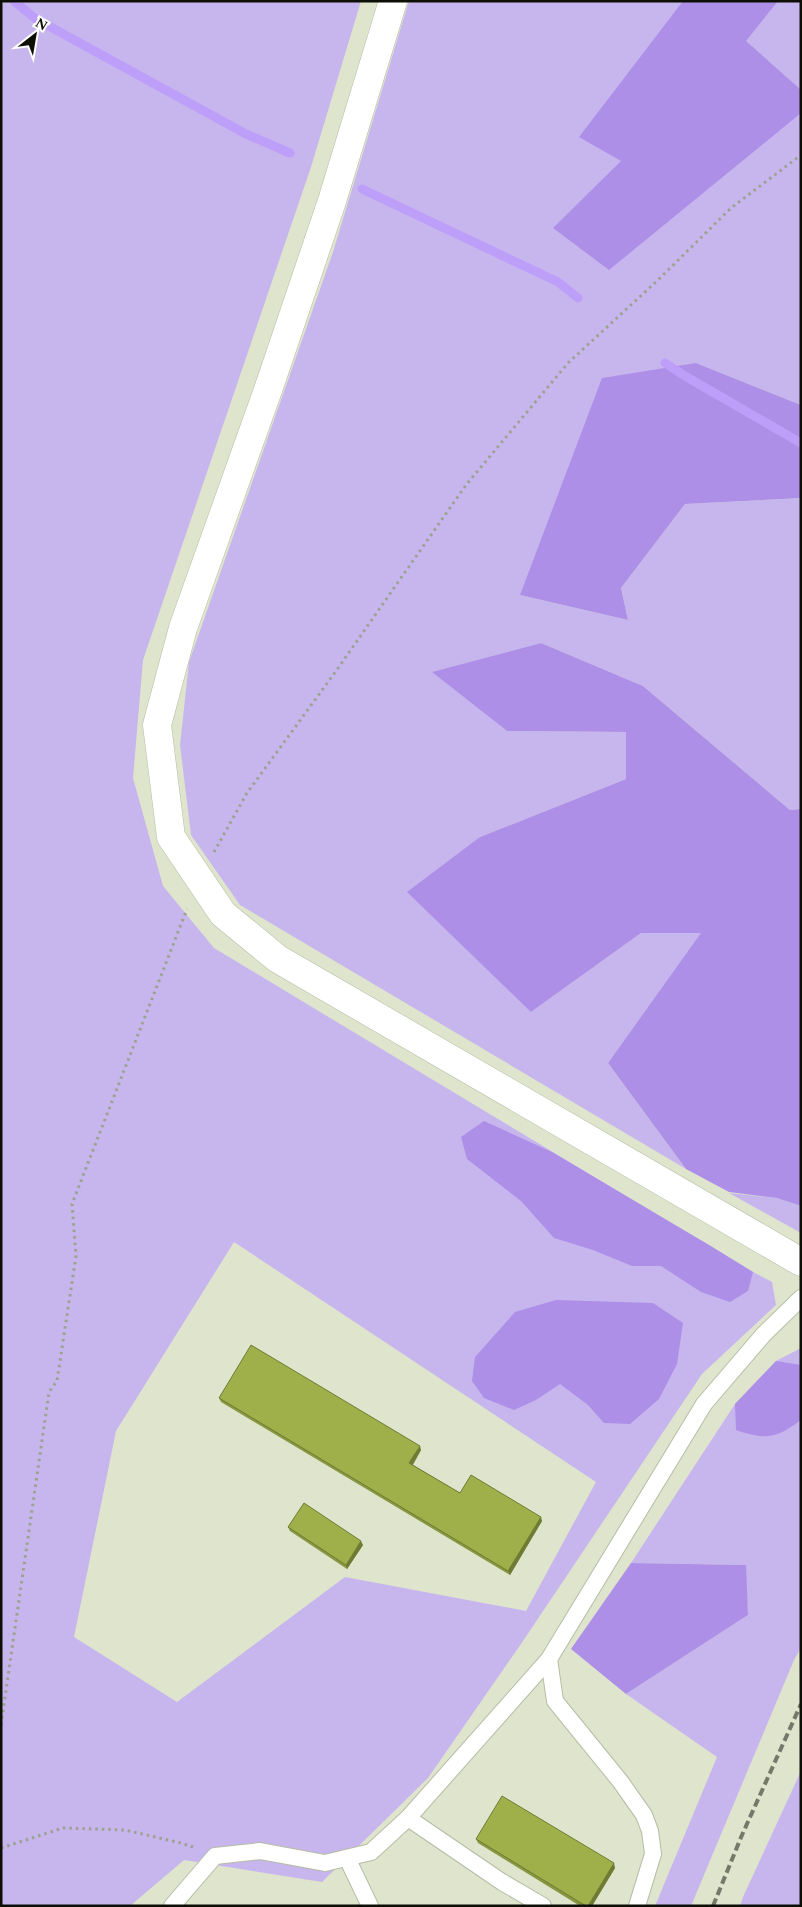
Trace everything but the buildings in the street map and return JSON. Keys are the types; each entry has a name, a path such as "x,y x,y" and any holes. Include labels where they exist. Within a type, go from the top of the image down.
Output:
{"street":[{"path":"393,1 332,202 183,628 157,725 171,837 223,914 278,959 801,1262"}],"lane":[{"path":"172,1906 216,1856 260,1851 325,1863 371,1852 408,1818 549,1660 704,1404 764,1334 801,1298"},
{"path":"549,1660 555,1701 620,1781 644,1815 650,1831 653,1854 637,1906"},
{"path":"408,1818 502,1882 543,1906"},
{"path":"347,1858 370,1906"}],"path":[{"path":"1,1725 49,1392 57,1381 76,1256 72,1204 199,878 247,793 336,671 466,485 485,462 568,363 658,280 731,208 801,155"},
{"path":"1,1848 63,1828 125,1830 181,1843 216,1856"}],"shaded area":[{"path":"1,1 361,1 311,167 143,660 133,778 163,886 214,948 772,1282 776,1305 702,1374 521,1644 428,1778 322,1882 184,1860 130,1906 1,1906","holes":["234,1242 596,1482 526,1611 345,1577 177,1702 74,1637 116,1431"]},
{"path":"409,1 801,1 801,405 696,363 520,595 628,620 621,588 685,504 801,498 801,809 790,810 643,686 541,643 433,672 507,731 627,732 626,779 480,837 531,1012 641,933 702,933 608,1063 686,1169 240,905 191,835 180,745 189,662 333,252"},
{"path":"683,1 778,1 746,41 801,90 801,113 609,270 553,228 621,161 579,137"},
{"path":"696,363 801,405 801,498 685,504 621,588 628,620 520,595 602,378"},
{"path":"541,643 643,686 790,810 801,809 801,1206 777,1198 729,1192 686,1169 608,1063 701,933 641,933 531,1012 407,892 480,837 626,779 626,732 507,731 432,672"},
{"path":"484,1121 552,1152 753,1272 748,1291 730,1302 701,1292 661,1266 632,1266 593,1250 554,1238 521,1201 467,1159 461,1137"},
{"path":"729,1193 777,1198 801,1206 801,1233"},
{"path":"556,1300 653,1303 683,1323 677,1364 659,1399 630,1424 604,1423 588,1405 560,1384 536,1400 514,1410 484,1398 472,1381 475,1357 515,1312"},
{"path":"801,1348 801,1648 794,1660 691,1906 655,1906 717,1757 626,1694 748,1615 745,1565 631,1563 735,1404 776,1361"},
{"path":"776,1361 801,1365 801,1420 784,1431 770,1436 755,1435 736,1430 735,1404"},
{"path":"631,1563 746,1565 748,1615 626,1694 571,1649"},
{"path":"801,1771 801,1906 740,1906 743,1897"}],"waterway":[{"path":"14,1 36,19 246,134 290,153"},
{"path":"362,189 558,282 578,298"},
{"path":"665,363 801,443"}],"railway":[{"path":"713,1906 742,1835 801,1704"}]}
